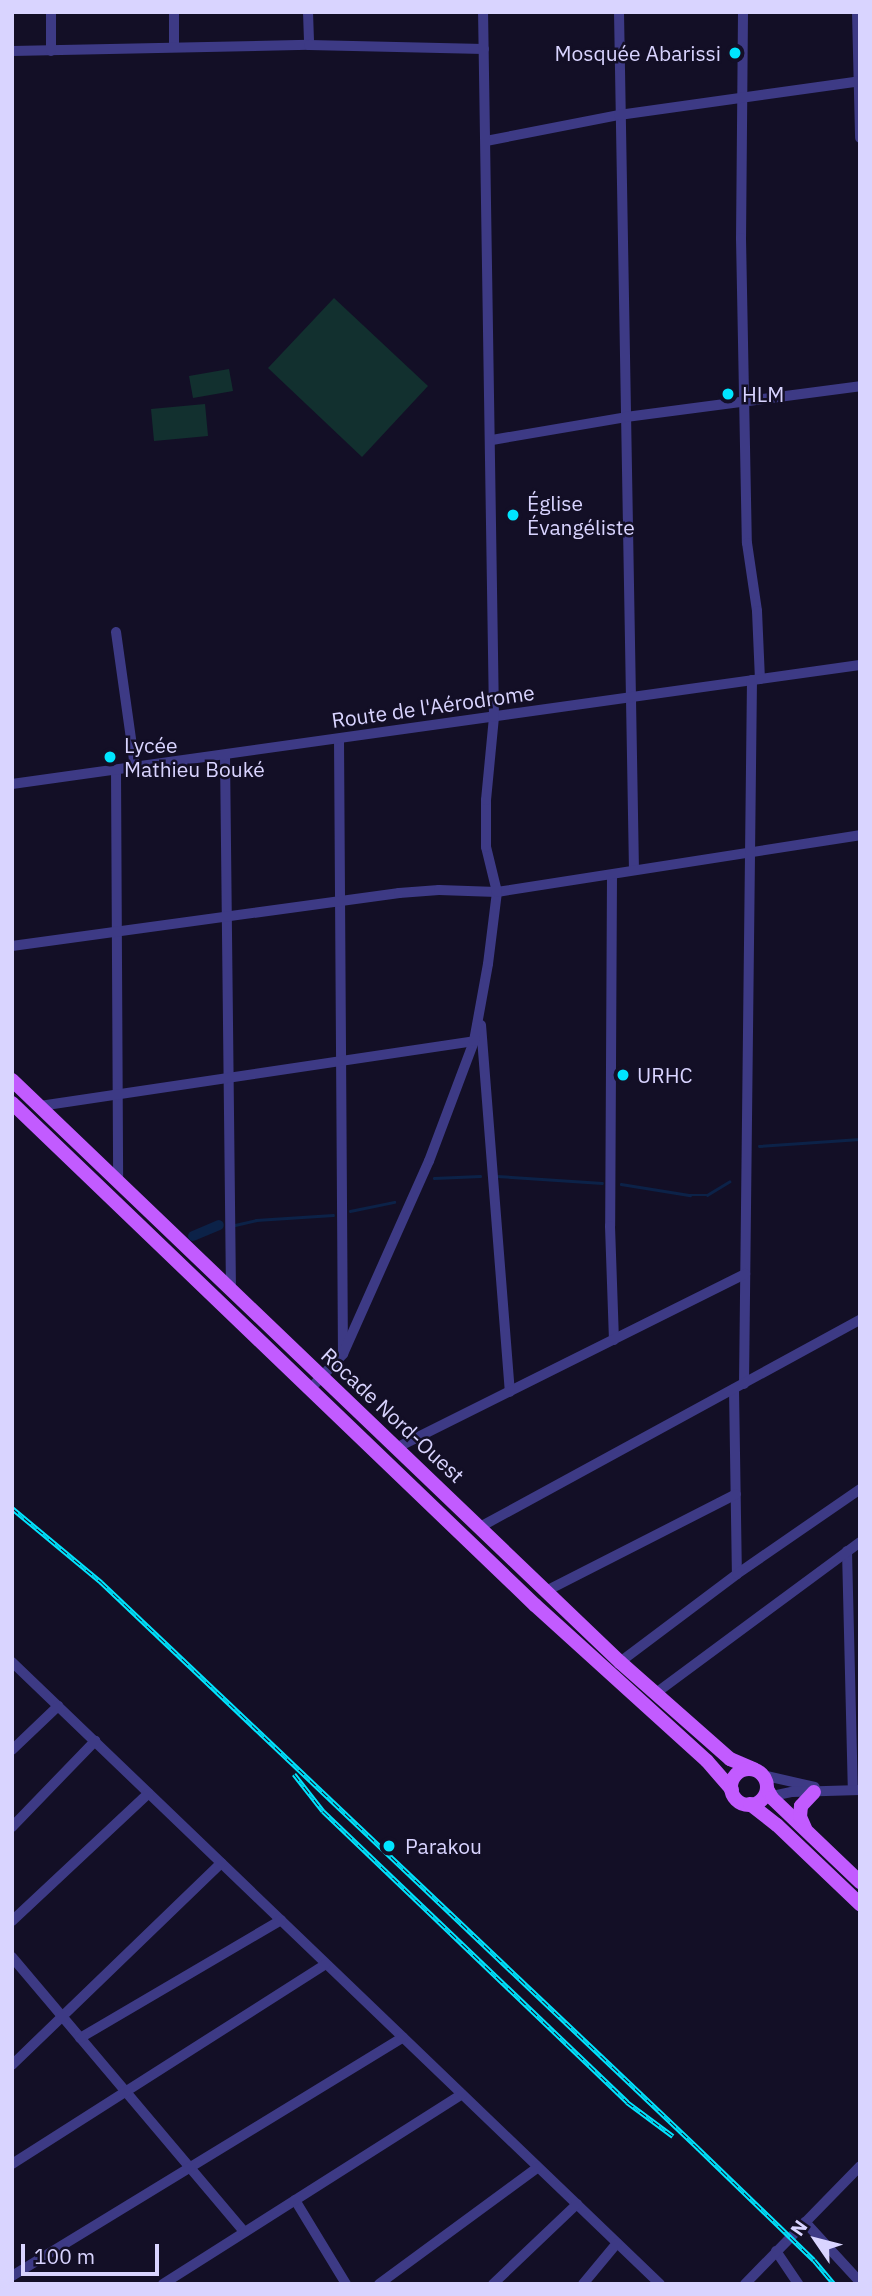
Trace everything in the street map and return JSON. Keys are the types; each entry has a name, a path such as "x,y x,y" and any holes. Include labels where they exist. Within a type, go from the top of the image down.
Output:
{"main road":[{"name":"Rocade Nord-Ouest","path":"12,1080 620,1662 730,1759 860,1882"},
{"name":"Rocade Nord-Ouest","path":"12,1102 535,1605 707,1761 736,1798 761,1788"},
{"path":"732,1790 733,1780 739,1772 761,1788"},
{"name":"Rocade Nord-Ouest","path":"761,1788 777,1825 860,1904"},
{"path":"808,1832 800,1817 801,1806 819,1791"}],"street":[{"path":"51,12 51,51"},
{"path":"174,12 174,47"},
{"path":"308,12 309,45"},
{"path":"311,1388 343,1353 418,1186 474,1041 480,1016 497,892 486,847 485,800 494,717 484,12"},
{"path":"619,12 634,870"},
{"path":"737,1574 736,1494 745,1274 757,611 747,543 741,238 743,12"},
{"path":"857,12 860,138"},
{"path":"12,51 309,45 484,49"},
{"path":"486,141 619,115 744,95 859,81"},
{"path":"492,440 626,417 860,386"},
{"path":"116,632 135,767"},
{"name":"Route de l'Aérodrome","path":"12,785 860,665"},
{"path":"339,739 343,1353"},
{"path":"225,755 231,1289"},
{"path":"116,770 118,1181"},
{"path":"12,946 339,901 439,890 497,892 860,835"},
{"path":"612,875 610,1226 614,1340"},
{"path":"480,1016 510,1392"},
{"path":"40,1106 474,1041"},
{"path":"398,1447 745,1274"},
{"path":"480,1527 860,1321"},
{"path":"620,1662 737,1574 860,1489"},
{"path":"546,1591 736,1494"},
{"path":"656,1693 847,1555 860,1542"},
{"path":"847,1555 860,1557"},
{"path":"761,1788 857,1790 847,1555"},
{"path":"12,1662 17,1674 58,1706 95,1741 660,2284"},
{"path":"12,1750 58,1706"},
{"path":"12,1827 95,1741"},
{"path":"761,1788 819,1791"},
{"path":"12,1921 149,1793"},
{"path":"12,2065 221,1863"},
{"path":"80,2038 281,1920"},
{"path":"12,1957 244,2232"},
{"path":"12,2164 326,1964"},
{"path":"12,2276 403,2037"},
{"path":"163,2284 462,2094"},
{"path":"745,2284 860,2166"},
{"path":"379,2284 538,2167"},
{"path":"295,2200 346,2284"},
{"path":"493,2284 577,2204"},
{"path":"805,2222 860,2282"},
{"path":"583,2284 617,2243"},
{"path":"776,2251 798,2284"}],"green space":[{"path":"334,298 428,386 362,457 268,368"},
{"path":"229,369 233,391 193,398 189,376"},
{"path":"205,404 208,436 154,441 151,409"}],"waterway":[{"path":"759,1146 860,1139"},
{"path":"434,1178 480,1176"},
{"path":"497,1176 602,1183"},
{"path":"621,1184 690,1195 707,1195 729,1182"},
{"path":"350,1211 394,1202"},
{"path":"235,1225 256,1220 333,1215"},
{"path":"193,1236 219,1225"}],"railway":[{"path":"12,1508 101,1582 698,2148 814,2260 834,2284"},
{"path":"294,1774 323,1811 627,2102 673,2136"}],"place":[{"name":"Mosquée Abarissi","path":"735,53"},
{"name":"HLM","path":"728,394"},
{"name":"Église Évangéliste","path":"513,515"},
{"name":"Lycée Mathieu Bouké","path":"110,757"},
{"name":"URHC","path":"623,1075"},
{"name":"Parakou","path":"389,1846"}]}
